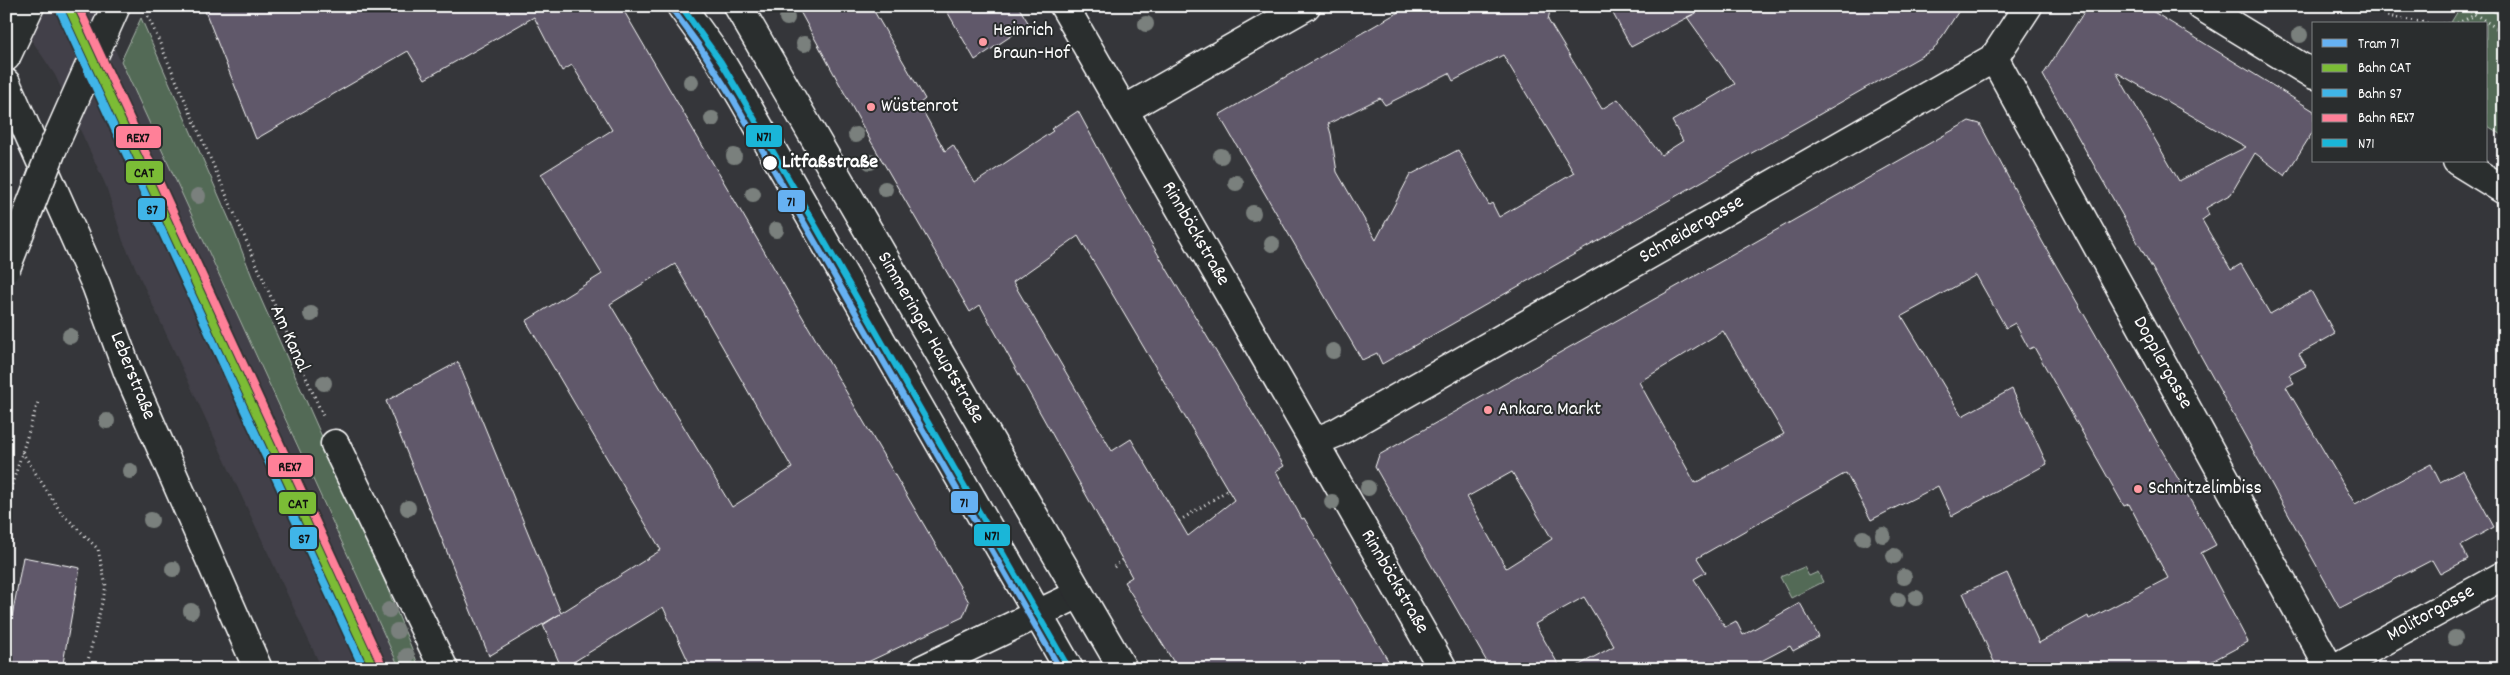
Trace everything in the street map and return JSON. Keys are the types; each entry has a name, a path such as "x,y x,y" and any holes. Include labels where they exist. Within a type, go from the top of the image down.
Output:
{"main road":[{"path":"6,57 30,6"},
{"path":"6,268 52,150 116,6"},
{"path":"681,6 721,62 743,99 1069,669"},
{"name":"Simmeringer Hauptstraße","path":"738,6 1123,669"},
{"name":"Rinnböckstraße","path":"1064,6 1124,110 1325,437 1329,470 1443,669"},
{"path":"1124,110 1306,6"},
{"name":"Schneidergasse","path":"1325,437 1994,58 2028,6"},
{"path":"2201,6 2312,74"},
{"name":"Dopplergasse","path":"1994,58 2332,669"},
{"name":"Leberstraße","path":"6,83 96,285 128,372 258,669"},
{"path":"2459,162 2504,190"},
{"path":"335,444 444,669"},
{"name":"Molitorgasse","path":"2332,669 2504,575"},
{"path":"923,669 1079,594"}],"path":[{"path":"2370,6 2387,16 2421,22"},
{"path":"2462,6 2487,22"},
{"path":"2460,22 2475,14"},
{"name":"Am Kanal","path":"147,15 335,444"},
{"path":"2488,23 2504,33"},
{"path":"6,504 38,402"},
{"path":"22,452 60,511 98,549 106,586 86,669"},
{"path":"1179,521 1228,490"},
{"path":"1114,567 1122,560"}],"shaded area":[{"path":"15,6 94,6 149,121 309,474 400,669 322,669 123,241 106,186 55,75 27,33"}],"green space":[{"path":"2461,6 2485,6 2504,19 2504,136 2488,126 2488,22 2451,22"},
{"path":"141,18 233,228 260,297 370,545 420,669 400,669 121,61"},
{"path":"1804,567 1809,576 1818,572 1823,582 1791,598 1780,577"}],"building":[{"path":"203,6 621,6 969,602 963,617 853,669 692,669 663,607 562,669 543,625 560,614 489,656 386,401 458,362 561,613 661,550 526,321 602,274 541,174 612,130 572,65 562,71 534,17 425,79 408,51 256,139","holes":["675,264 792,468 732,507 610,304"]},
{"path":"797,6 871,6 925,99 919,104 945,151 953,145 975,183 1053,131 1051,129 1078,111 1127,202 1284,466 1276,471 1302,519 1304,518 1393,669 1178,669 1124,582 1132,577 980,305 970,312 869,138","holes":["1078,236 1234,500 1188,536 1131,439 1112,451 1013,282"]},
{"name":"Heinrich Braun-Hof","path":"944,6 1018,6 1029,24 975,60"},
{"path":"1409,6 1551,6 1548,20 1602,109 1618,99 1661,155 1683,141 1672,121 1735,84 1687,18 1631,47 1609,6 1962,6 1934,49 1382,364 1377,353 1362,360 1219,115","holes":["1503,55 1574,173 1499,217 1492,203 1489,205 1458,150 1410,175 1376,240 1337,172 1328,124 1380,98 1385,105 1449,73 1453,81"]},
{"path":"2088,6 2144,6 2312,110 2312,133 2285,176 2255,153 2231,194 2206,208 2209,215 2202,220 2231,270 2241,264 2270,314 2311,291 2335,334 2299,354 2306,366 2289,375 2294,383 2286,387 2355,504 2431,464 2440,482 2463,470 2494,527 2461,545 2468,559 2440,574 2432,560 2340,608 2043,75","holes":["2116,72 2246,147 2179,181"]},
{"path":"1969,121 1980,124 2042,241 2216,545 2201,553 2248,642 2197,669 1990,669 1996,666 1963,593 2007,573 2039,643 2088,616 2089,619 2168,578 2129,504 2124,506 2034,347 2029,349 2015,323 2006,328 1976,275 1902,316 1962,416 2012,389 2047,464 1952,516 1938,486 1871,520 1846,473 1697,558 1706,572 1694,579 1725,627 1736,621 1743,635 1800,603 1819,637 1793,651 1790,646 1746,669 1572,669 1614,646 1584,597 1535,624 1561,669 1491,669 1375,467 1379,455","holes":["1723,331 1784,434 1695,483 1639,382","1512,472 1552,539 1506,568 1467,497"]},
{"path":"23,557 80,568 62,669 6,669 6,649"}],"tram line":[{"name":"71","path":"670,6 700,47 733,99 1060,669"}],"rail line":[{"name":"CAT","path":"68,6 374,669"},
{"name":"REX7","path":"78,6 382,665"},
{"name":"S7","path":"60,10 364,669"}],"transit line":[{"name":"N71","path":"681,6 721,62 743,99 1069,669"}],"place":[{"name":"Heinrich Braun-Hof","path":"983,42"},
{"name":"Wüstenrot","path":"871,107"},
{"name":"Litfaßstraße","path":"770,163"},
{"name":"Ankara Markt","path":"1488,410"},
{"name":"Schnitzelimbiss","path":"2138,489"}]}
